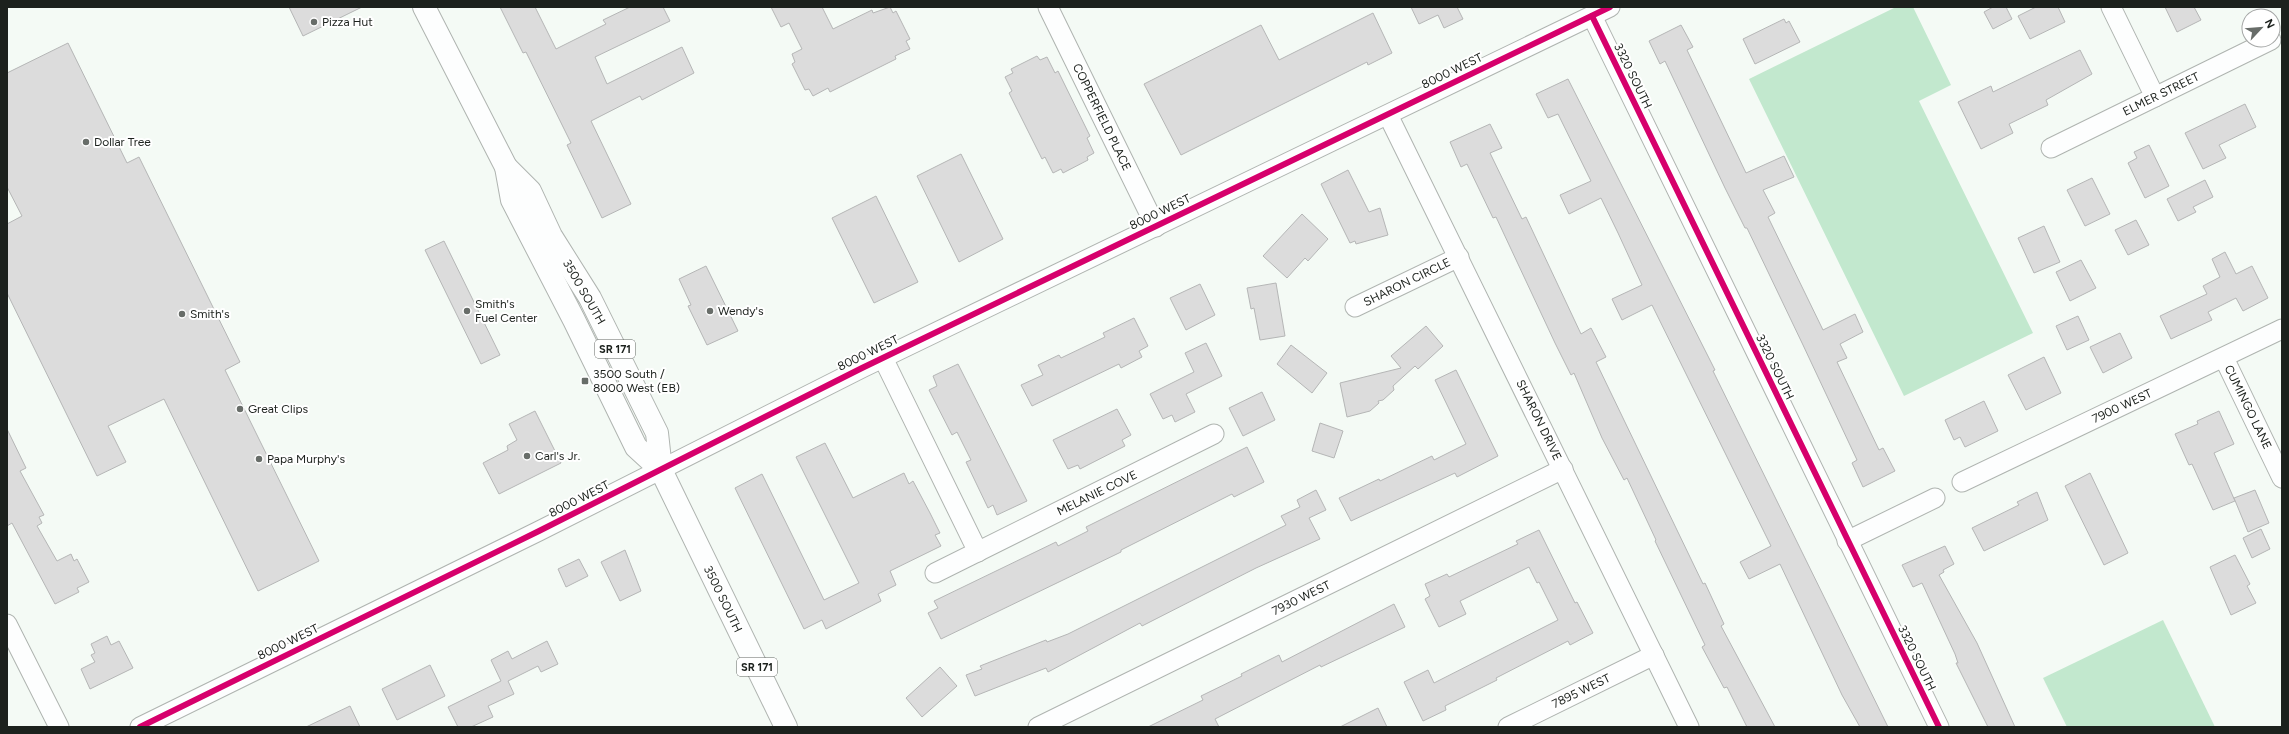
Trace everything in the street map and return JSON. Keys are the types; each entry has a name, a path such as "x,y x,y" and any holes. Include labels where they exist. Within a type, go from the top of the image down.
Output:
{"main road":[{"name":"3500 SOUTH","path":"424,7 506,167 512,200 574,320 636,447 661,470 786,727"}],"street":[{"name":"COPPERFIELD PLACE","path":"1048,7 1156,227"},
{"name":"8000 WEST","path":"140,727 661,470 883,358 1610,7"},
{"path":"2111,7 2155,97"},
{"name":"3320 SOUTH","path":"1592,16 1847,542 1939,727"},
{"name":"ELMER STREET","path":"2051,148 2256,48"},
{"name":"SHARON DRIVE","path":"1388,114 1689,727"},
{"name":"SHARON CIRCLE","path":"1355,307 1459,257"},
{"name":"7900 WEST","path":"1962,482 2282,329"},
{"path":"883,358 978,552"},
{"name":"CUMINGO LANE","path":"2224,358 2282,478"},
{"name":"MELANIE COVE","path":"935,574 1214,434"},
{"name":"7930 WEST","path":"1038,727 1563,469"},
{"path":"1847,542 1935,498"},
{"path":"8,631 59,727"},
{"name":"7895 WEST","path":"1508,727 1654,655"}],"green space":[{"path":"1896,7 1913,7 1951,85 1919,101 2033,333 1904,396 1749,79"},
{"path":"2163,620 2215,727 2067,727 2043,678"}],"building":[{"name":"Pizza Hut","path":"289,7 362,7 303,36"},
{"path":"500,7 535,7 556,49 606,24 603,20 630,7 663,7 670,21 595,57 607,84 682,47 694,73 642,100 640,96 591,121 631,204 602,218 567,145 571,143 526,52 523,53"},
{"path":"771,7 822,7 833,29 872,10 873,13 890,7 893,13 896,11 910,39 906,41 910,49 895,56 896,59 830,92 828,88 813,96 809,89 805,90 792,64 795,62 792,54 802,49 789,23 781,27"},
{"path":"1411,7 1457,7 1463,19 1444,28 1438,15 1419,24"},
{"path":"1993,7 2006,7 2012,19 1993,29 1984,12"},
{"path":"2036,7 2058,7 2065,22 2030,39 2018,16"},
{"path":"2165,7 2194,7 2201,20 2177,32"},
{"path":"1373,13 1392,53 1368,65 1367,62 1181,155 1144,84 1261,25 1279,60"},
{"path":"1784,19 1786,23 1789,21 1800,42 1755,64 1743,39"},
{"path":"1681,25 1693,47 1687,50 1746,173 1784,156 1794,177 1763,190 1775,213 1768,217 1823,330 1855,314 1863,332 1840,344 1847,358 1837,362 1879,450 1883,448 1895,471 1863,487 1852,463 1857,460 1747,228 1745,228 1725,188 1665,61 1660,64 1649,41"},
{"path":"68,43 127,163 139,157 240,362 225,370 319,561 258,591 164,399 108,426 126,462 97,476 7,293 7,224 22,216 7,187 7,73"},
{"path":"2080,50 2092,74 2046,100 2048,105 2009,124 2013,133 1981,149 1958,102 1991,86 1993,92"},
{"path":"1037,56 1040,60 1047,57 1055,73 1058,71 1090,136 1087,138 1094,153 1087,157 1088,160 1063,173 1061,169 1053,173 1045,157 1042,159 1009,93 1012,91 1005,77 1013,73 1011,69"},
{"path":"1568,79 1715,370 1713,371 1888,727 1860,727 1842,695 1780,564 1749,579 1740,562 1771,546 1652,305 1622,320 1612,299 1642,285 1601,198 1569,214 1560,195 1591,181 1558,114 1548,118 1536,94"},
{"path":"2245,104 2256,127 2219,145 2226,158 2203,169 2185,133"},
{"path":"1490,124 1502,148 1490,153 1522,219 1526,217 1581,334 1591,328 1606,357 1596,362 1703,584 1705,583 1724,624 1721,626 1775,727 1747,727 1727,687 1724,688 1702,647 1705,645 1655,541 1656,540 1627,478 1624,480 1602,438 1574,373 1571,375 1496,217 1493,218 1467,164 1461,167 1450,142"},
{"path":"2149,145 2169,186 2145,198 2128,163 2137,158 2134,152"},
{"path":"961,154 1003,239 959,262 917,176"},
{"path":"1348,170 1369,212 1380,208 1388,235 1356,244 1355,241 1350,243 1321,184"},
{"path":"2092,178 2110,214 2085,226 2067,190"},
{"path":"2205,180 2213,197 2193,207 2196,212 2178,221 2167,199"},
{"path":"876,196 918,282 874,303 832,218"},
{"path":"1302,214 1328,239 1308,261 1305,258 1287,278 1263,256"},
{"path":"2136,220 2149,245 2128,255 2115,230"},
{"path":"2044,226 2060,262 2034,273 2018,238"},
{"path":"444,241 500,355 481,364 425,250"},
{"path":"2225,252 2236,274 2252,266 2268,298 2243,311 2236,298 2208,312 2212,320 2171,339 2160,316 2207,294 2203,286 2220,277 2212,259"},
{"path":"2081,260 2096,288 2070,301 2056,272"},
{"path":"706,266 738,331 707,345 688,306 691,305 679,279"},
{"path":"1276,283 1285,336 1260,340 1254,308 1251,309 1247,288"},
{"path":"1200,284 1215,315 1186,330 1170,298"},
{"path":"2078,316 2089,340 2067,350 2056,326"},
{"path":"1134,318 1148,346 1139,351 1142,357 1121,368 1119,364 1032,406 1021,385 1043,375 1038,365 1059,355 1061,358 1105,337 1103,333"},
{"path":"1426,326 1443,346 1418,369 1415,366 1393,386 1394,390 1383,400 1378,401 1379,403 1370,411 1347,417 1340,383 1401,368 1391,356"},
{"path":"2120,333 2132,358 2103,373 2090,347"},
{"path":"1206,343 1222,376 1186,394 1195,412 1175,422 1172,415 1163,419 1150,394 1194,372 1185,353"},
{"path":"1291,345 1327,373 1312,393 1277,364"},
{"path":"2044,357 2061,393 2026,410 2008,375"},
{"path":"958,364 1027,501 997,515 993,505 988,508 966,462 971,460 957,432 952,435 929,390 937,386 933,376"},
{"path":"1456,370 1498,456 1457,477 1455,473 1351,521 1339,498 1379,479 1380,481 1432,456 1434,460 1466,444 1435,380"},
{"path":"1262,392 1275,420 1243,436 1229,408"},
{"path":"1984,401 1998,431 1965,447 1960,437 1954,440 1945,420"},
{"path":"1117,409 1131,435 1122,440 1125,446 1080,469 1078,465 1068,469 1053,440"},
{"name":"Carl's Jr.","path":"535,411 561,463 499,494 483,463 508,450 507,446 517,440 509,424"},
{"path":"2219,411 2234,444 2214,453 2235,501 2213,510 2192,464 2189,465 2175,434 2198,424 2197,421"},
{"path":"1320,423 1343,431 1334,458 1312,451"},
{"path":"7,429 26,468 20,471 44,515 39,517 42,523 37,526 57,561 71,554 74,561 77,559 89,582 77,588 79,592 55,604 12,523 7,526"},
{"path":"825,443 853,498 904,473 909,484 913,481 930,513 940,533 935,535 941,546 890,571 896,585 878,594 881,601 826,629 822,620 804,629 735,488 762,474 824,600 859,583 796,457"},
{"path":"1247,447 1264,482 1234,497 1232,494 1121,550 1121,552 941,639 928,613 938,608 934,601 1056,542 1058,546 1088,531 1086,527"},
{"path":"2090,473 2128,553 2104,565 2065,486"},
{"path":"1316,490 1326,510 1309,518 1320,539 1256,568 1142,626 1140,623 1048,672 1046,668 975,696 966,675 982,669 980,666 1046,640 1047,642 1068,634 1286,525 1281,516 1300,507 1297,500"},
{"path":"2255,490 2269,523 2248,532 2234,498"},
{"path":"2037,492 2048,520 1984,551 1972,528 2019,505 2017,502"},
{"path":"2261,529 2270,549 2252,558 2243,538"},
{"path":"1539,530 1575,603 1577,602 1593,633 1570,645 1568,641 1496,678 1497,680 1445,706 1446,710 1423,721 1404,682 1428,670 1434,683 1558,620 1539,582 1537,583 1529,567 1460,601 1466,614 1439,627 1425,599 1430,596 1425,584 1447,574 1449,577 1518,544 1516,541"},
{"path":"1945,546 1954,564 1943,570 1944,572 1939,575 1977,643 2015,727 1988,727 1956,663 1958,663 1955,654 1922,583 1913,587 1902,565"},
{"path":"625,550 641,591 620,601 601,562"},
{"path":"2235,555 2250,584 2247,586 2256,603 2231,615 2210,567"},
{"path":"579,559 588,576 566,587 558,569"},
{"path":"1394,604 1405,627 1321,667 1320,665 1215,719 1219,727 1148,727 1203,700 1201,696 1242,676 1241,674 1279,655 1282,662"},
{"path":"107,636 111,645 119,641 133,668 90,689 81,669 95,662 91,655 95,653 91,644"},
{"path":"547,641 558,664 541,672 538,666 508,681 514,694 488,706 493,717 471,727 458,727 448,707 501,681 491,660 508,651 512,659"},
{"path":"430,665 445,696 397,720 382,689"},
{"path":"940,667 957,686 922,717 906,698"},
{"path":"350,706 360,727 306,727"},
{"path":"1378,708 1387,727 1340,727"}],"cycle path":[{"path":"140,727 539,531 862,368 1610,7"},
{"path":"1592,16 1939,727"}],"place":[{"name":"Pizza Hut","path":"314,22"},
{"name":"Dollar Tree","path":"86,142"},
{"name":"Smith's Fuel Center","path":"467,311"},
{"name":"Wendy's","path":"710,311"},
{"name":"Smith's","path":"182,314"},
{"name":"3500 South / 8000 West (EB)","path":"585,381"},
{"name":"Great Clips","path":"240,409"},
{"name":"Carl's Jr.","path":"527,456"},
{"name":"Papa Murphy's","path":"259,459"}]}
